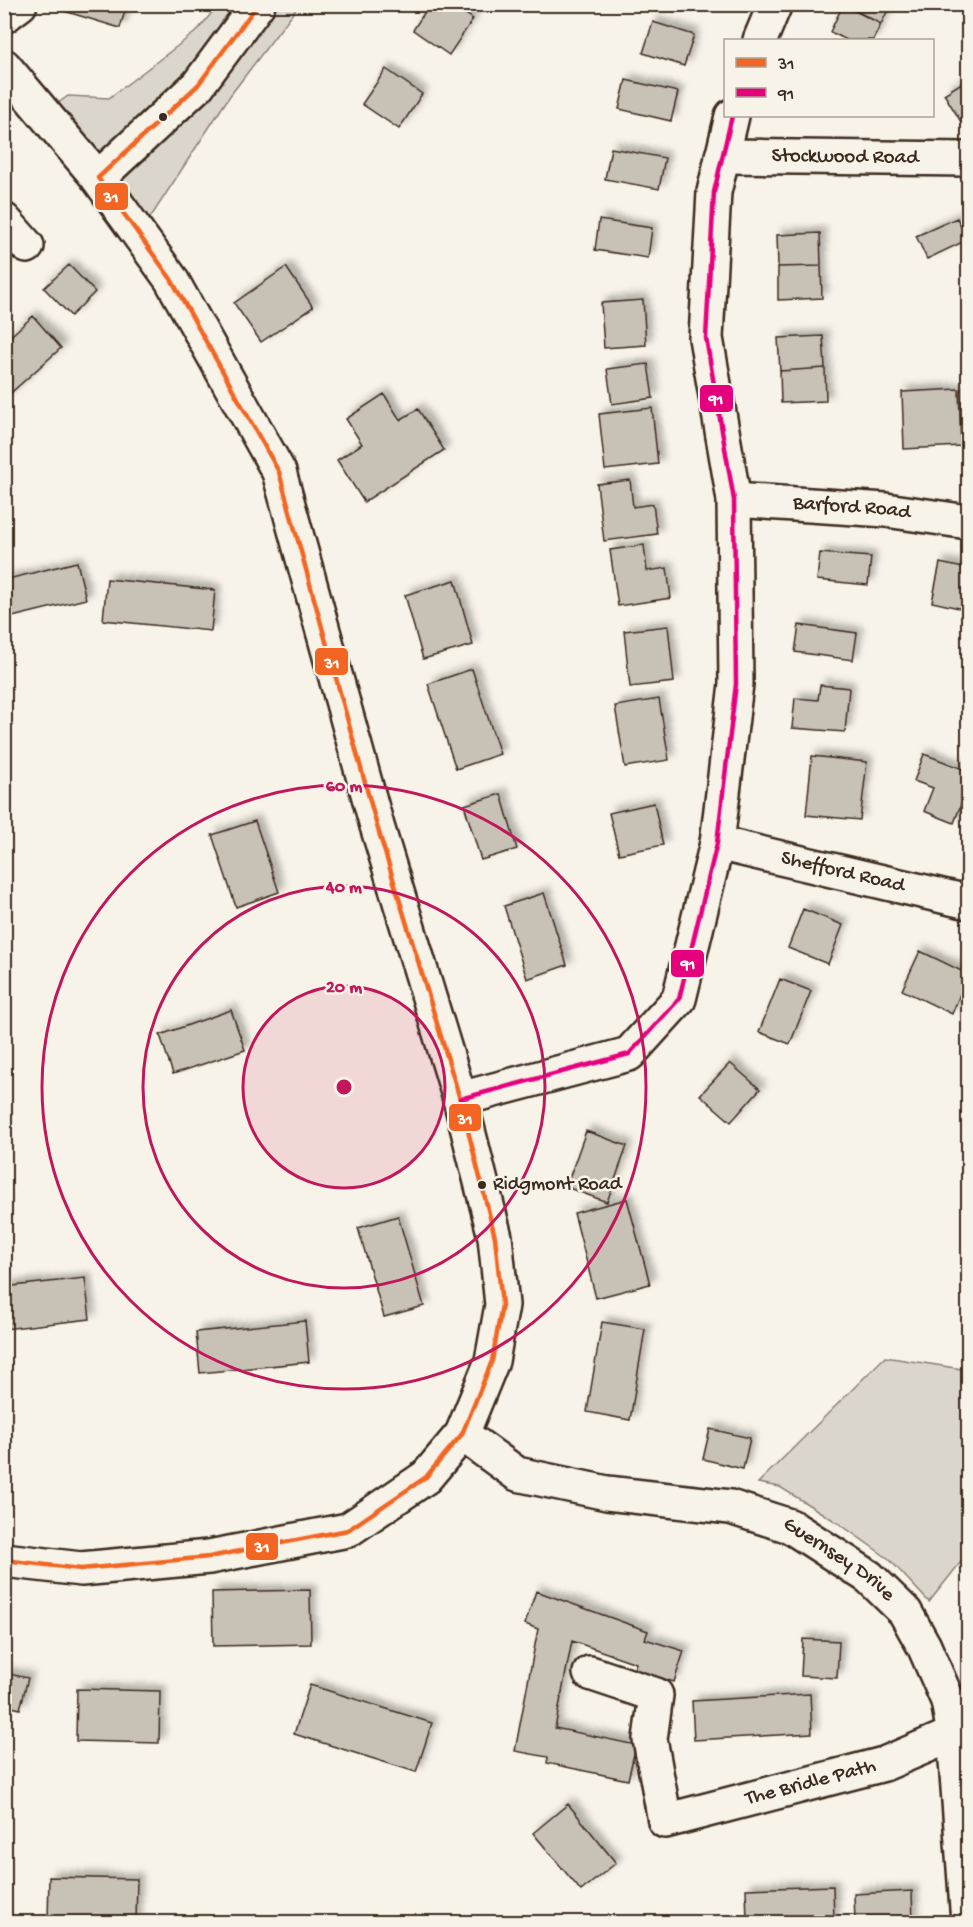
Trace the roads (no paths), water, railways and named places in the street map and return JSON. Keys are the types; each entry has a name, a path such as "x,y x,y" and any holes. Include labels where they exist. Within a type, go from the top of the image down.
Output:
{"street":[{"path":"4,16 20,4"},
{"path":"98,178 198,86 258,4"},
{"path":"760,39 775,4"},
{"path":"4,66 98,178 171,279 279,472 377,826 460,1099 495,1237 502,1305 492,1361 462,1434 426,1477 348,1530 209,1557 81,1569 4,1560"},
{"path":"460,1099 629,1054 679,999 717,843 736,684 734,500 706,338 714,192 732,117"},
{"name":"Stockwood Road","path":"722,156 969,159"},
{"path":"4,220 27,246"},
{"name":"Barford Road","path":"734,500 886,510 969,522"},
{"name":"Shefford Road","path":"717,843 969,902"},
{"name":"Guernsey Drive","path":"462,1434 517,1474 607,1493 730,1507 790,1526 869,1577 905,1612 924,1646 948,1701 954,1734 968,1923"},
{"name":"The Bridle Path","path":"590,1673 656,1695 650,1739 665,1821 884,1764 954,1734"}],"place":[{"name":"Ridgmont Road","path":"482,1185"}]}
